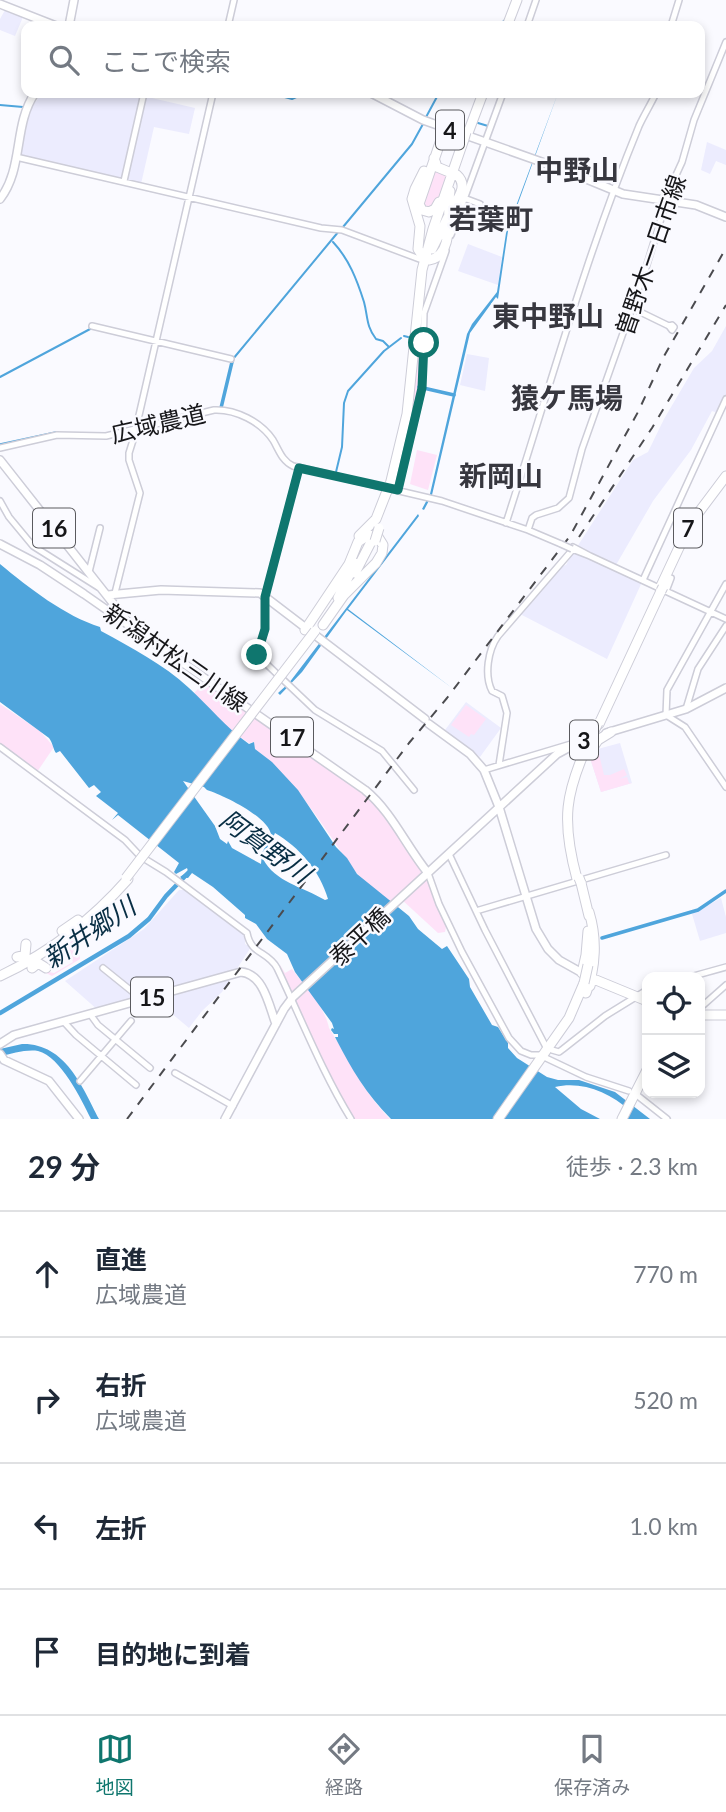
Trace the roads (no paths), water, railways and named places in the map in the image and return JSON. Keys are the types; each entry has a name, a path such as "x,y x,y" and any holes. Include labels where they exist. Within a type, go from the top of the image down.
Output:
{"highway":[{"path":"507,21 515,2"},
{"path":"425,262 433,229 480,98"},
{"path":"444,127 419,202 421,209 426,212 433,211 437,206 457,162"},
{"path":"72,937 92,919 125,881 351,581 372,540 391,489 407,426 429,228 418,210 416,199 433,145 444,127"},
{"path":"422,288 431,250 463,186 462,179 437,167 434,159"},
{"path":"425,262 439,256 449,232 449,195 457,162"},
{"path":"416,335 431,242 457,162"},
{"name":"7","path":"499,1119 561,1033 588,974 587,912 569,835 568,806 576,775 657,586 688,531 726,478"},
{"path":"348,566 355,541 376,519 391,489"},
{"path":"373,535 380,539 383,547 380,557 312,630 363,537 373,535"},
{"path":"335,602 352,570 362,542 373,538 379,542 380,550 373,563 353,581"},
{"path":"362,575 372,540"},
{"path":"312,630 335,602 372,540"},
{"path":"312,630 332,592 342,586"},
{"path":"568,806 572,774 606,715 618,680"},
{"path":"568,806 598,740 587,734 597,723"},
{"path":"592,738 592,749"},
{"path":"62,931 96,907 125,881"},
{"path":"0,975 46,951 66,937 100,908 125,881"},
{"path":"0,975 25,954 26,944"},
{"path":"0,975 38,963 46,968"},
{"path":"588,974 591,982 596,980 642,997"},
{"path":"705,1016 726,1016"},
{"path":"622,1119 642,1079"}],"main road":[{"path":"70,21 74,0"},
{"path":"0,6 38,21"},
{"path":"0,6 42,21"},
{"path":"0,199 9,186 21,124 32,98"},
{"name":"4","path":"382,98 416,117 615,190 697,204 726,217"},
{"name":"16","path":"0,460 101,587 112,594 131,626"},
{"name":"新潟村松三川線","path":"0,544 40,565 131,626 365,790 402,834 427,874"},
{"path":"112,594 161,590 260,593 312,630 328,646 470,754 485,769 500,807 540,939 559,960 642,997"},
{"name":"3","path":"427,874 557,754 592,738 687,709 726,688"},
{"name":"泰平橋","path":"292,998 427,874"},
{"name":"15","path":"0,1044 14,1035 244,972 259,981 276,1024"},
{"path":"588,974 595,974 607,981"},
{"name":"3","path":"225,1119 292,998"},
{"path":"1,1056 49,1081 79,1119"}],"street":[{"path":"229,21 234,0"},
{"path":"529,21 536,0"},
{"path":"673,21 679,0"},
{"name":"曽野木一日市線","path":"705,93 726,42"},
{"path":"123,181 142,98"},
{"path":"112,594 140,493 129,453 212,98"},
{"path":"391,489 422,388 424,313 501,98"},
{"path":"506,522 562,340 615,190 640,124 653,98"},
{"name":"曽野木一日市線","path":"529,529 532,518 561,507 569,498 666,200 703,98"},
{"path":"16,157 321,228 340,229 425,262 441,265"},
{"path":"450,214 459,199 480,204"},
{"path":"632,308 669,326"},
{"path":"92,326 231,359"},
{"path":"645,615 726,399"},
{"name":"広域農道","path":"0,447 57,435 103,437 214,410 244,417 264,430 285,461 299,468"},
{"path":"414,790 382,751 315,710 257,655 265,629 265,598 299,468 431,497 529,529 726,619"},
{"path":"0,501 9,517 33,546 101,587"},
{"path":"89,572 100,528"},
{"path":"499,765 507,713 504,698 492,691 489,684 488,664 492,647 498,636 573,548"},
{"path":"644,632 657,586 671,578"},
{"path":"726,584 667,692 666,715 686,729 726,787"},
{"path":"687,709 698,669 726,626"},
{"path":"485,769 592,738"},
{"path":"0,747 125,840 140,856 167,872 247,933 250,945 273,961 326,1074 351,1119"},
{"path":"449,854 476,911 549,1048 558,1052 606,1015 642,997"},
{"path":"476,911 666,855"},
{"path":"427,874 462,952 509,1038 521,1051 633,1095 667,1119"},
{"path":"705,973 726,967"},
{"path":"103,968 139,1000"},
{"path":"705,1003 726,984"},
{"path":"90,1014 95,1022 150,1068"},
{"path":"80,1081 131,1021"},
{"path":"64,1022 136,1085"},
{"path":"175,1073 233,1106"}],"water":[{"path":"556,98 508,231 498,299 496,297 470,333 432,495 424,510 422,509 430,494 467,334 497,292 506,233"},
{"path":"418,514 348,609 452,688 347,610 302,672 280,695 278,693 289,683"},
{"name":"阿賀野川","path":"0,564 48,600 74,616 100,627 101,631 169,671 240,737 249,744 254,742 255,749 272,762 298,790 357,874 409,916 418,929 442,949 447,946 469,979 470,987 492,1025 498,1027 508,1043 508,1048 517,1058 547,1077 579,1080 615,1092 650,1119 618,1119 630,1111 613,1098 585,1087 565,1086 555,1087 581,1109 600,1119 391,1119 354,1071 335,1037 338,1037 338,1034 331,1030 334,1029 332,1023 295,972 287,954 267,939 256,924 245,918 245,915 213,887 192,873 188,878 180,877 188,871 187,868 176,874 174,872 179,863 118,815 112,820 118,813 96,796 101,792 94,785 89,788 60,751 56,753 49,738 0,702","holes":["183,781 204,787 234,802 262,821 271,835 262,853 261,864 232,848 228,841 227,844 220,839 215,826","275,833 292,845 307,861 320,879 328,899 290,883 268,867 263,859"]},
{"path":"22,1044 50,1051 61,1059 79,1081 99,1119 91,1119 62,1070 46,1055 29,1051 0,1056 0,1049"}],"waterway":[{"path":"288,98 294,98"},
{"path":"425,119 436,98"},
{"path":"0,105 23,107"},
{"path":"478,123 488,126"},
{"path":"343,227 412,144 423,124"},
{"path":"233,359 339,231"},
{"path":"333,242 344,255 355,278 373,334 388,346"},
{"path":"0,377 92,328"},
{"path":"404,336 408,337"},
{"path":"336,472 342,447 344,403 348,391 384,351 401,338"},
{"path":"221,408 232,362"},
{"path":"419,387 454,395"},
{"path":"0,445 56,433"},
{"name":"新井郷川","path":"0,1013 129,936 149,919 190,871"},
{"path":"602,938 698,910 726,891"}],"railway":[{"path":"127,1119 409,743 447,698 570,536 638,412 663,358 726,248"},
{"path":"579,537 652,428 726,305"}],"district":[{"name":"中野山","path":"577,169"},
{"name":"若葉町","path":"491,218"},
{"name":"東中野山","path":"548,315"},
{"name":"猿ケ馬場","path":"567,397"},
{"name":"新岡山","path":"501,475"}]}
